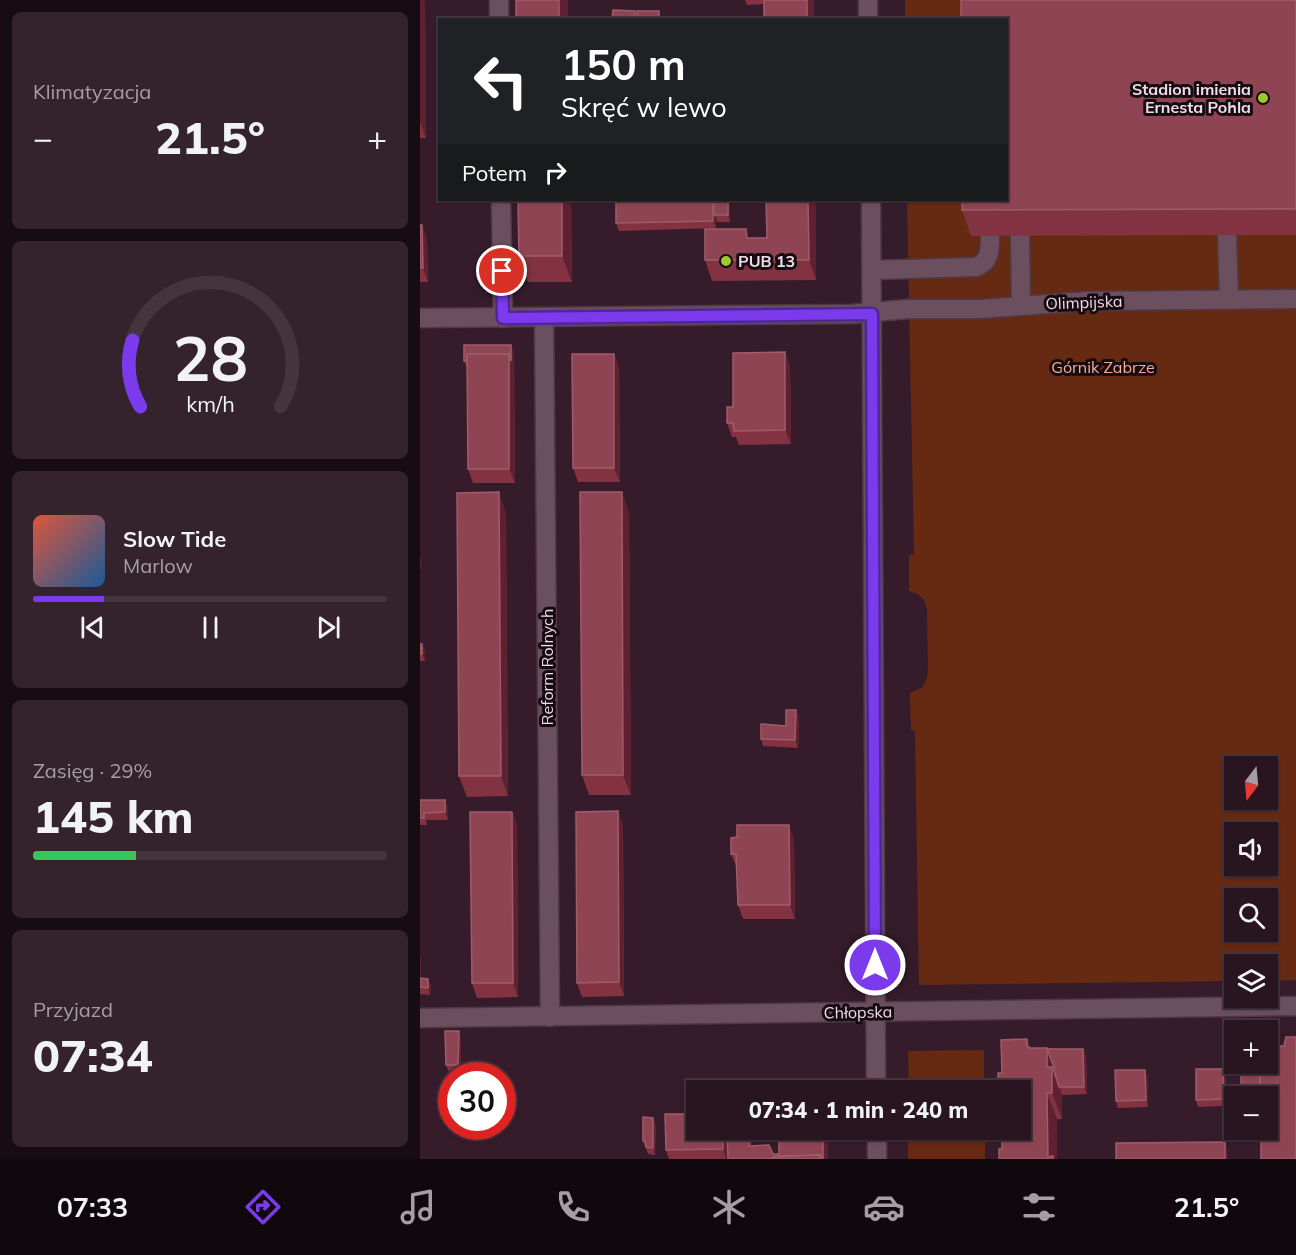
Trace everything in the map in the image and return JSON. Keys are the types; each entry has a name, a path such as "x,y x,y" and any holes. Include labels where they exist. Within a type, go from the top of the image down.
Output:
{"street":[{"path":"499,0 499,18"},
{"path":"868,0 868,18"},
{"path":"501,201 503,318"},
{"path":"871,201 876,1080"},
{"path":"1227,235 1229,300"},
{"path":"872,270 976,267 983,264 988,257 990,236"},
{"path":"1020,236 1021,306"},
{"name":"Olimpijska","path":"420,318 872,314 908,309 981,309 1087,301 1296,299"},
{"name":"Reform Rolnych","path":"544,317 550,1017"},
{"name":"Chłopska","path":"420,1018 1296,1006"},
{"path":"877,1140 877,1159"}],"green space":[{"name":"Górnik Zabrze","path":"905,0 1296,0 1296,980 1278,981 1278,954 1224,954 1224,981 919,985 915,731 911,730 910,693 923,687 928,675 927,609 921,597 909,591 909,555 914,554 907,201 1008,201 1008,18 905,18"},
{"path":"984,1050 984,1080 909,1080 908,1051"},
{"path":"908,1140 985,1140 985,1159 908,1159"}],"building":[{"path":"516,0 559,0 559,18 516,18"},
{"path":"764,0 807,0 807,18 764,18"},
{"path":"961,0 1296,0 1296,209 962,210 962,201 1008,201 1008,18 961,18"},
{"path":"613,10 635,11 635,18 612,18"},
{"path":"637,11 659,11 659,18 637,18"},
{"path":"518,201 562,201 562,256 519,256"},
{"path":"616,201 713,201 713,221 616,223"},
{"path":"714,201 728,201 728,215 714,215"},
{"path":"766,201 808,201 809,260 705,260 705,229 746,229 747,238 767,238"},
{"path":"420,225 422,225 423,268 420,268"},
{"path":"464,345 511,345 511,361 509,354 467,354 467,361 464,361"},
{"path":"785,352 785,430 734,431 733,423 727,423 727,407 733,407 733,353"},
{"path":"467,354 509,354 509,469 468,469"},
{"path":"572,354 614,354 614,468 573,468"},
{"path":"499,492 501,776 459,776 457,493"},
{"path":"580,492 622,492 623,775 582,775"},
{"path":"786,710 796,710 795,740 761,739 761,724 786,726"},
{"path":"420,800 445,800 445,812 424,813 424,818 420,818"},
{"path":"618,811 619,982 577,983 576,812"},
{"path":"470,812 512,812 513,983 472,983"},
{"path":"737,825 789,825 790,905 738,905 736,854 731,854 731,838 737,837"},
{"path":"420,978 428,979 428,988 420,987"},
{"path":"445,1031 459,1031 458,1062 446,1062"},
{"path":"1286,1037 1296,1037 1296,1159 1261,1159 1261,1141 1278,1140 1278,1086 1260,1086 1260,1074 1278,1074 1278,1046 1284,1046"},
{"path":"1027,1039 1027,1046 1030,1048 1047,1048 1047,1067 1052,1067 1052,1093 1047,1093 1048,1157 1053,1156 1053,1159 999,1159 1002,1140 1031,1140 1031,1080 998,1080 998,1073 1002,1073 1001,1040"},
{"path":"1047,1049 1083,1049 1084,1087 1059,1087"},
{"path":"1196,1069 1223,1069 1224,1099 1196,1100"},
{"path":"1115,1070 1145,1070 1146,1100 1116,1101"},
{"path":"1241,1074 1260,1074 1260,1086 1241,1086"},
{"path":"665,1114 686,1114 686,1140 723,1140 723,1149 666,1150"},
{"path":"643,1117 653,1118 653,1148 646,1147 643,1141"},
{"path":"727,1140 749,1140 749,1146 769,1145 773,1154 779,1154 773,1159 728,1159"},
{"path":"779,1140 823,1140 823,1159 820,1155 779,1156"},
{"path":"1225,1142 1225,1159 1116,1159 1116,1143"},
{"path":"820,1155 820,1159 773,1159 773,1157"}],"place":[{"name":"Stadion imienia Ernesta Pohla","path":"1263,98"},
{"name":"PUB 13","path":"726,261"}],"route":[{"path":"502,271 503,318 872,314 875,965"}]}
